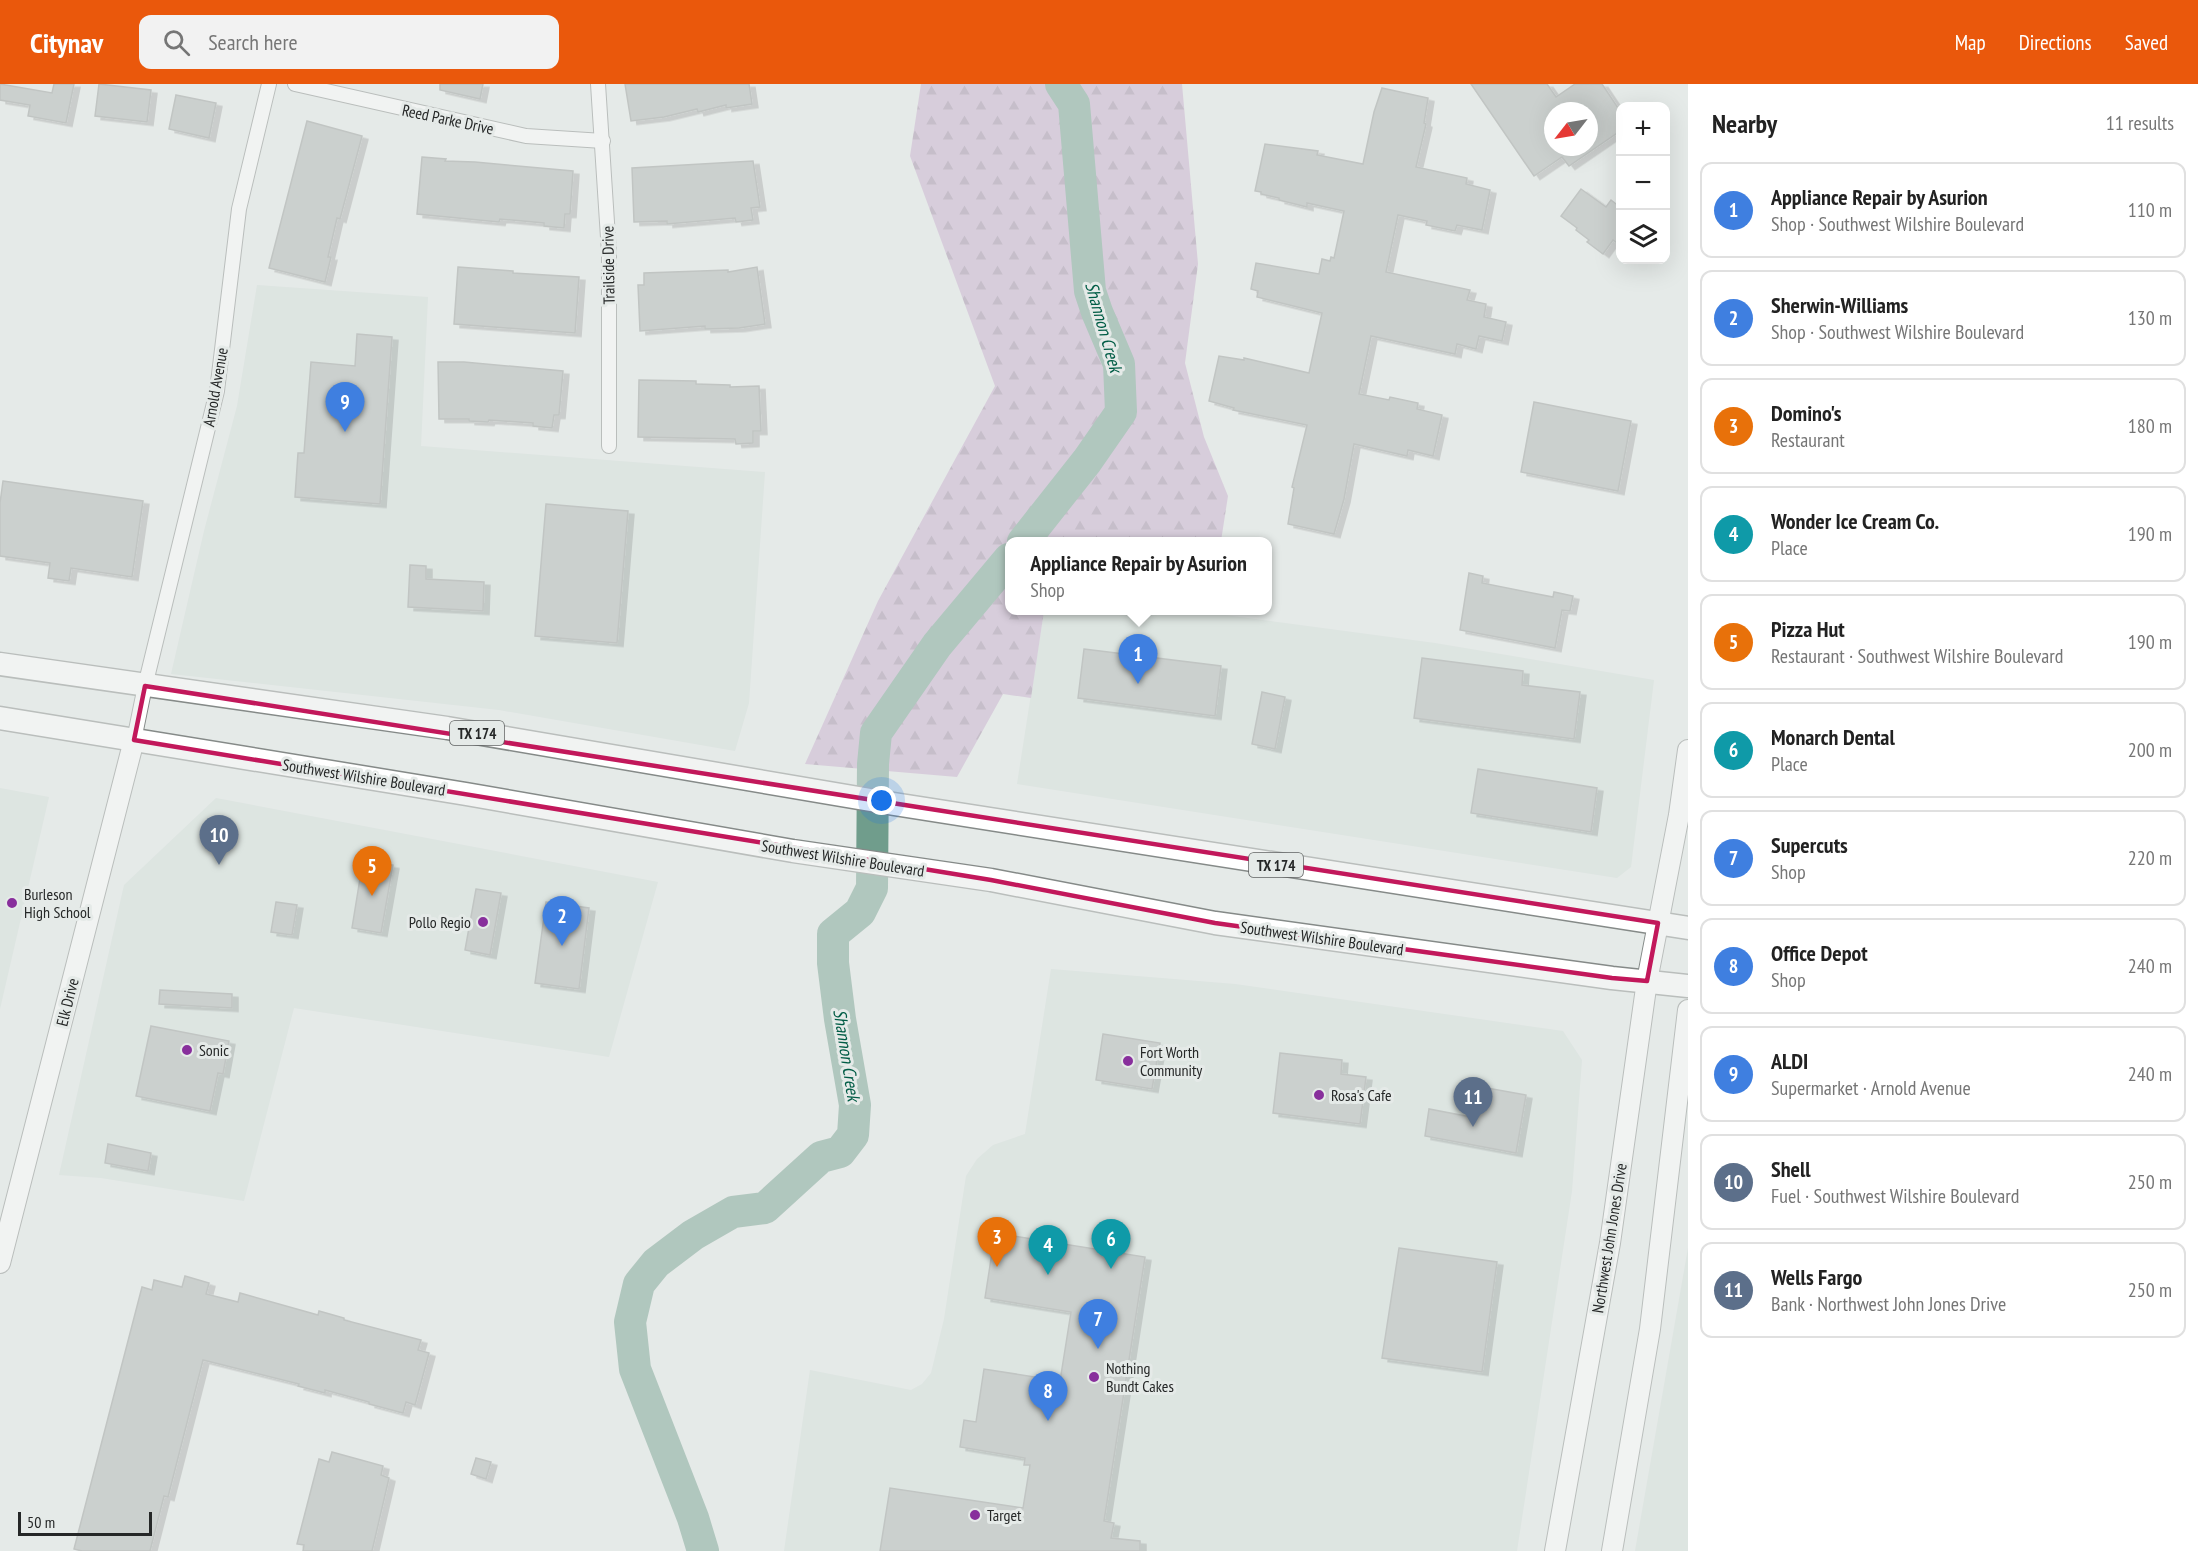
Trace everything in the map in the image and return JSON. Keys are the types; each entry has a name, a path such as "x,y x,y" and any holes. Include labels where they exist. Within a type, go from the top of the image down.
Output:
{"main road":[{"name":"TX 174","path":"0,664 447,728 894,804 1323,873 1688,928"},
{"name":"Southwest Wilshire Boulevard","path":"0,718 477,796 794,851 991,880 1215,922 1688,986"},
{"name":"Elk Drive","path":"0,1263 134,740"},
{"name":"Northwest John Jones Drive","path":"1555,1551 1610,1243 1647,981 1679,815 1688,750"},
{"path":"1612,1551 1650,1329 1688,1010"}],"street":[{"name":"Arnold Avenue","path":"134,740 217,391 239,209 269,84"},
{"name":"Reed Parke Drive","path":"296,84 526,136 603,141"},
{"name":"Trailside Drive","path":"598,84 609,253 609,446"}],"highlighted area":[{"path":"145,686 1658,923 1647,981 1612,978 1215,923 991,880 134,740"}],"shaded area":[{"path":"257,285 428,297 421,446 765,472 749,703 735,751 499,710 171,674 204,531 237,406"},
{"path":"1043,615 1226,615 1435,643 1654,680 1631,867 1617,878 1017,784"},
{"name":"Burleson High School","path":"0,788 49,797 0,1009"},
{"path":"216,798 658,882 609,1057 294,1008 244,1201 101,1178 59,1175 124,885"},
{"path":"1051,969 1235,984 1563,1031 1582,1060 1572,1191 1517,1551 784,1551 810,1370 911,1390 922,1384 931,1373 944,1319 966,1176 977,1159 993,1145 1025,1134"},
{"path":"1688,1248 1688,1551 1635,1551"}],"green space":[{"path":"921,84 1182,84 1198,264 1185,363 1204,437 1228,496 1222,537 1005,537 1005,615 1043,615 1031,698 1003,694 957,777 805,764 878,601 995,386 910,156"}],"building":[{"path":"0,84 52,93 54,84 74,84 66,123 28,116 30,105 0,100"},
{"path":"99,84 151,90 147,122 95,116"},
{"path":"440,84 483,84 480,99 440,90"},
{"path":"625,84 749,84 752,104 726,108 726,105 698,112 697,109 664,117 631,121"},
{"path":"1471,84 1547,84 1556,97 1575,84 1602,84 1616,105 1616,134 1598,146 1598,102 1544,102 1544,156 1584,156 1569,166 1562,157 1534,176"},
{"path":"1382,88 1428,98 1424,123 1426,124 1416,167 1467,178 1466,184 1490,190 1482,230 1457,225 1455,231 1426,225 1427,221 1398,215 1386,272 1470,290 1467,300 1486,304 1484,317 1506,322 1502,341 1479,336 1476,349 1457,344 1455,354 1371,336 1359,394 1418,403 1417,409 1442,415 1433,456 1408,450 1407,456 1354,444 1344,499 1334,534 1288,524 1294,488 1292,487 1307,425 1233,410 1234,408 1209,401 1219,356 1244,360 1244,358 1309,373 1322,313 1257,297 1258,291 1251,289 1256,263 1319,274 1322,259 1330,261 1331,257 1334,258 1344,211 1307,203 1307,207 1255,191 1265,144 1318,151 1317,155 1363,164 1374,112"},
{"path":"176,95 216,103 209,138 169,129"},
{"path":"307,121 362,136 340,219 337,218 325,282 269,268"},
{"path":"422,157 446,159 445,161 573,171 570,214 565,214 564,228 544,226 544,223 500,219 499,222 417,214"},
{"path":"753,161 760,207 751,208 753,220 736,222 735,218 667,224 667,221 634,222 632,168"},
{"path":"1581,189 1606,207 1611,200 1616,204 1616,242 1613,240 1603,254 1587,242 1589,240 1576,230 1577,228 1561,216"},
{"path":"458,267 579,277 575,333 454,324"},
{"path":"757,267 765,324 739,328 705,329 705,326 640,331 638,285 644,285 644,273 728,270 728,272"},
{"path":"357,334 392,337 380,504 295,497 298,453 304,453 311,362 355,366"},
{"path":"438,362 464,362 563,371 559,415 554,415 552,428 533,426 533,423 439,419"},
{"path":"639,380 696,381 696,384 730,385 730,387 759,386 761,431 753,431 753,443 736,444 735,439 638,437"},
{"path":"1534,402 1631,421 1618,491 1521,472"},
{"path":"3,481 143,501 132,577 71,568 69,581 48,578 50,563 0,556 0,503"},
{"path":"546,504 628,511 617,643 535,636"},
{"path":"410,565 426,566 426,579 484,582 483,611 408,607"},
{"path":"1469,573 1483,576 1482,583 1553,597 1554,592 1573,596 1570,611 1562,610 1555,648 1460,630"},
{"path":"1084,649 1221,666 1215,716 1078,698"},
{"path":"1422,658 1523,671 1522,685 1580,692 1574,739 1414,718"},
{"path":"1262,692 1285,697 1275,749 1252,744"},
{"path":"1478,769 1597,788 1591,832 1471,813"},
{"path":"363,860 393,865 381,933 352,928"},
{"name":"Pollo Regio","path":"476,889 501,893 490,955 465,950"},
{"path":"276,902 297,905 292,935 271,932"},
{"path":"546,902 589,908 579,989 535,983"},
{"path":"160,990 232,994 232,1008 159,1004"},
{"path":"151,1026 229,1041 223,1074 218,1073 210,1111 136,1096"},
{"name":"Fort Worth Community","path":"1103,1034 1160,1043 1152,1089 1096,1080"},
{"name":"Rosa's Cafe","path":"1280,1053 1342,1060 1341,1074 1366,1077 1360,1124 1273,1113"},
{"path":"1476,1086 1526,1095 1516,1153 1425,1136 1429,1109 1471,1117"},
{"path":"108,1144 151,1153 148,1171 105,1163"},
{"path":"995,1233 1145,1257 1104,1521 1114,1523 1111,1538 1140,1541 1140,1551 880,1551 890,1488 1023,1508 1030,1465 1024,1465 1025,1458 960,1447 964,1420 976,1422 984,1369 1060,1381 1071,1312 985,1298"},
{"path":"1399,1248 1497,1262 1482,1372 1382,1358"},
{"path":"185,1276 209,1283 206,1294 238,1302 240,1293 318,1315 319,1311 344,1318 344,1320 421,1340 418,1350 429,1353 415,1405 406,1402 403,1413 325,1390 325,1393 298,1386 299,1384 203,1360 168,1497 164,1496 150,1551 74,1549 142,1287 152,1290 154,1280 182,1287"},
{"path":"332,1452 383,1466 381,1475 389,1478 372,1551 303,1551 304,1545 297,1544 319,1459 329,1462"},
{"path":"476,1458 491,1462 486,1479 471,1474"}],"waterway":[{"name":"Shannon Creek","path":"1027,537 1087,461 1121,412 1119,364 1090,291 1074,104 1061,84"},
{"name":"Shannon Creek","path":"703,1551 693,1518 635,1369 630,1322 639,1284 656,1263 693,1235 733,1212 765,1208 821,1157 840,1152 853,1135 855,1105 840,1019 833,963 833,934 860,912 872,888 873,764 876,733 937,645 1005,564"}],"place":[{"name":"ALDI","path":"345,432"},
{"name":"Appliance Repair by Asurion","path":"1138,684"},
{"name":"Shell","path":"219,865"},
{"name":"Pizza Hut","path":"372,896"},
{"name":"Burleson High School","path":"12,903"},
{"name":"Pollo Regio","path":"483,922"},
{"name":"Sherwin-Williams","path":"562,946"},
{"name":"Sonic","path":"187,1050"},
{"name":"Fort Worth Community","path":"1128,1061"},
{"name":"Rosa's Cafe","path":"1319,1095"},
{"name":"Wells Fargo","path":"1473,1127"},
{"name":"Domino's","path":"997,1267"},
{"name":"Monarch Dental","path":"1111,1269"},
{"name":"Wonder Ice Cream Co.","path":"1048,1275"},
{"name":"Supercuts","path":"1098,1349"},
{"name":"Nothing Bundt Cakes","path":"1094,1377"},
{"name":"Office Depot","path":"1048,1421"},
{"name":"Target","path":"975,1515"}]}
